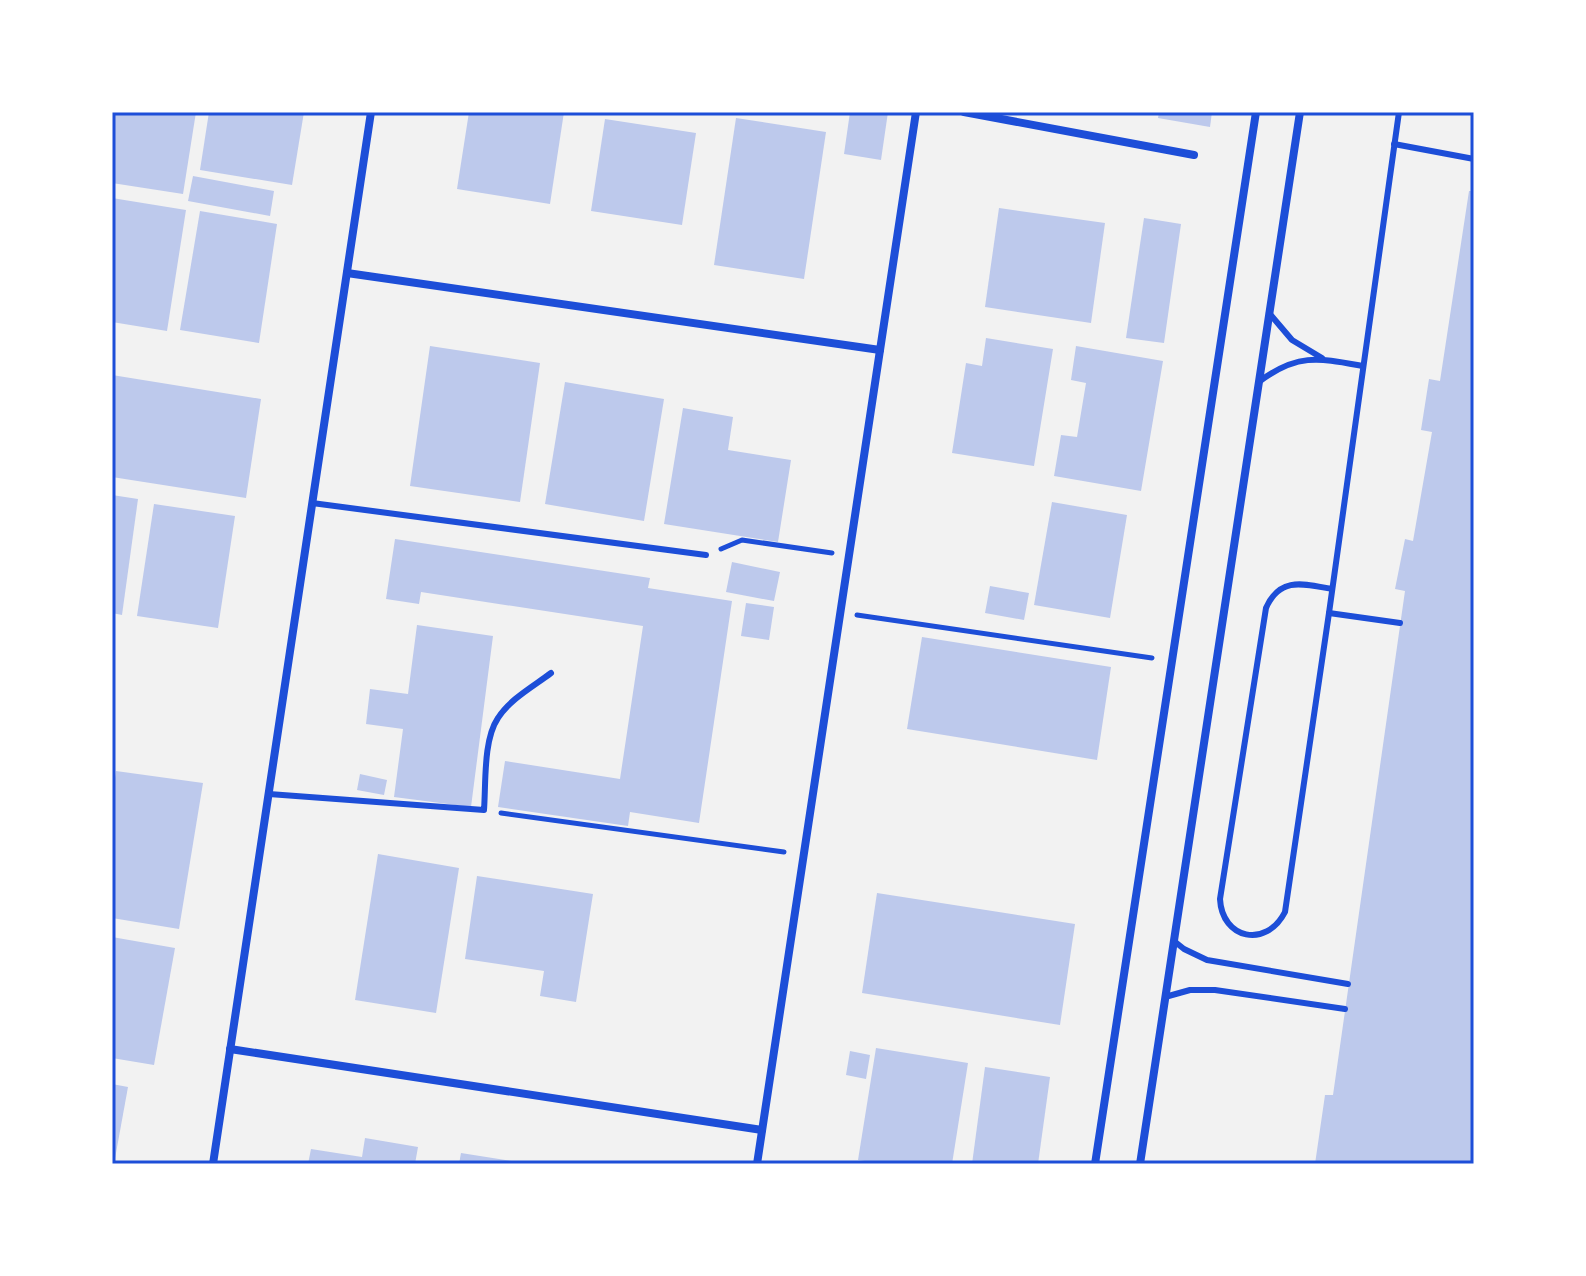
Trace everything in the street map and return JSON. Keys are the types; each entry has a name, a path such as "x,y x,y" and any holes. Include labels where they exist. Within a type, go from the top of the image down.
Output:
{"street":[{"path":"213,1164 371,112"},
{"path":"757,1164 916,112"},
{"path":"964,112 1194,155"},
{"path":"1095,1164 1256,112"},
{"path":"1140,1164 1300,112"},
{"path":"347,273 880,350"},
{"path":"230,1049 762,1130"}],"lane":[{"path":"1332,589 1292,584 1276,593 1266,608 1220,899 1225,919 1241,933 1263,934 1272,930 1285,912 1329,613 1399,112"},
{"path":"1394,144 1474,159"},
{"path":"1269,313 1292,340 1322,358 1363,366"},
{"path":"1260,381 1288,364 1322,358"},
{"path":"312,503 706,555"},
{"path":"1329,613 1400,623"},
{"path":"269,794 484,810 489,741 496,719 507,706 551,673"},
{"path":"1174,941 1207,960 1348,984"},
{"path":"1165,997 1190,990 1215,990 1345,1009"}],"path":[{"path":"706,555 742,540 849,556"},
{"path":"840,612 1152,658 1149,678 1169,681"},
{"path":"484,810 804,855"}],"building":[{"path":"114,112 196,112 183,194 112,183"},
{"path":"209,112 304,112 292,185 200,170"},
{"path":"469,112 564,112 550,204 457,189"},
{"path":"850,112 888,112 881,160 844,154"},
{"path":"1159,112 1212,112 1210,127 1158,118"},
{"path":"736,118 826,132 804,279 714,265"},
{"path":"605,119 696,133 682,225 591,211"},
{"path":"193,176 274,191 270,216 188,201"},
{"path":"1469,191 1474,191 1474,1164 1315,1164 1325,1095 1333,1095 1405,591 1395,589 1405,539 1413,541 1432,432 1421,430 1429,379 1440,381"},
{"path":"112,198 186,210 167,331 112,322"},
{"path":"999,208 1105,223 1091,323 985,307"},
{"path":"200,211 277,224 259,343 180,330"},
{"path":"1144,218 1181,224 1164,343 1126,338"},
{"path":"986,338 1053,349 1034,466 952,453 966,363 982,366"},
{"path":"430,346 540,363 520,502 410,486"},
{"path":"1076,346 1163,361 1141,491 1054,476 1061,435 1077,437 1086,383 1071,380"},
{"path":"112,375 261,399 246,498 112,477"},
{"path":"565,382 664,399 644,521 545,504"},
{"path":"683,408 733,417 728,450 791,460 778,542 664,524"},
{"path":"112,495 138,499 122,615 112,613"},
{"path":"1052,502 1127,515 1110,618 1034,605"},
{"path":"154,504 235,516 218,628 137,616"},
{"path":"395,539 650,578 648,588 732,601 699,823 630,812 628,826 498,807 505,761 620,779 643,626 421,592 419,604 386,599"},
{"path":"732,562 780,572 774,601 726,592"},
{"path":"990,586 1029,593 1024,620 985,613"},
{"path":"746,603 774,607 769,640 741,636"},
{"path":"417,625 493,636 471,807 394,797 403,729 366,724 370,689 408,694"},
{"path":"922,637 1111,667 1097,760 907,729"},
{"path":"116,771 203,783 179,929 112,918 112,798"},
{"path":"360,774 387,780 384,795 357,790"},
{"path":"378,854 459,868 436,1013 355,1000"},
{"path":"477,876 593,894 576,1002 540,996 544,971 465,959"},
{"path":"877,893 1075,924 1060,1025 862,993"},
{"path":"112,937 175,948 154,1065 112,1058"},
{"path":"876,1048 968,1063 952,1164 886,1164 858,1160"},
{"path":"850,1051 870,1055 866,1079 846,1075"},
{"path":"985,1067 1050,1077 1038,1164 972,1164"},
{"path":"112,1084 128,1087 114,1164 112,1164"},
{"path":"365,1138 418,1147 415,1164 308,1164 311,1149 362,1157"},
{"path":"461,1153 518,1162 518,1164 459,1164"}]}
